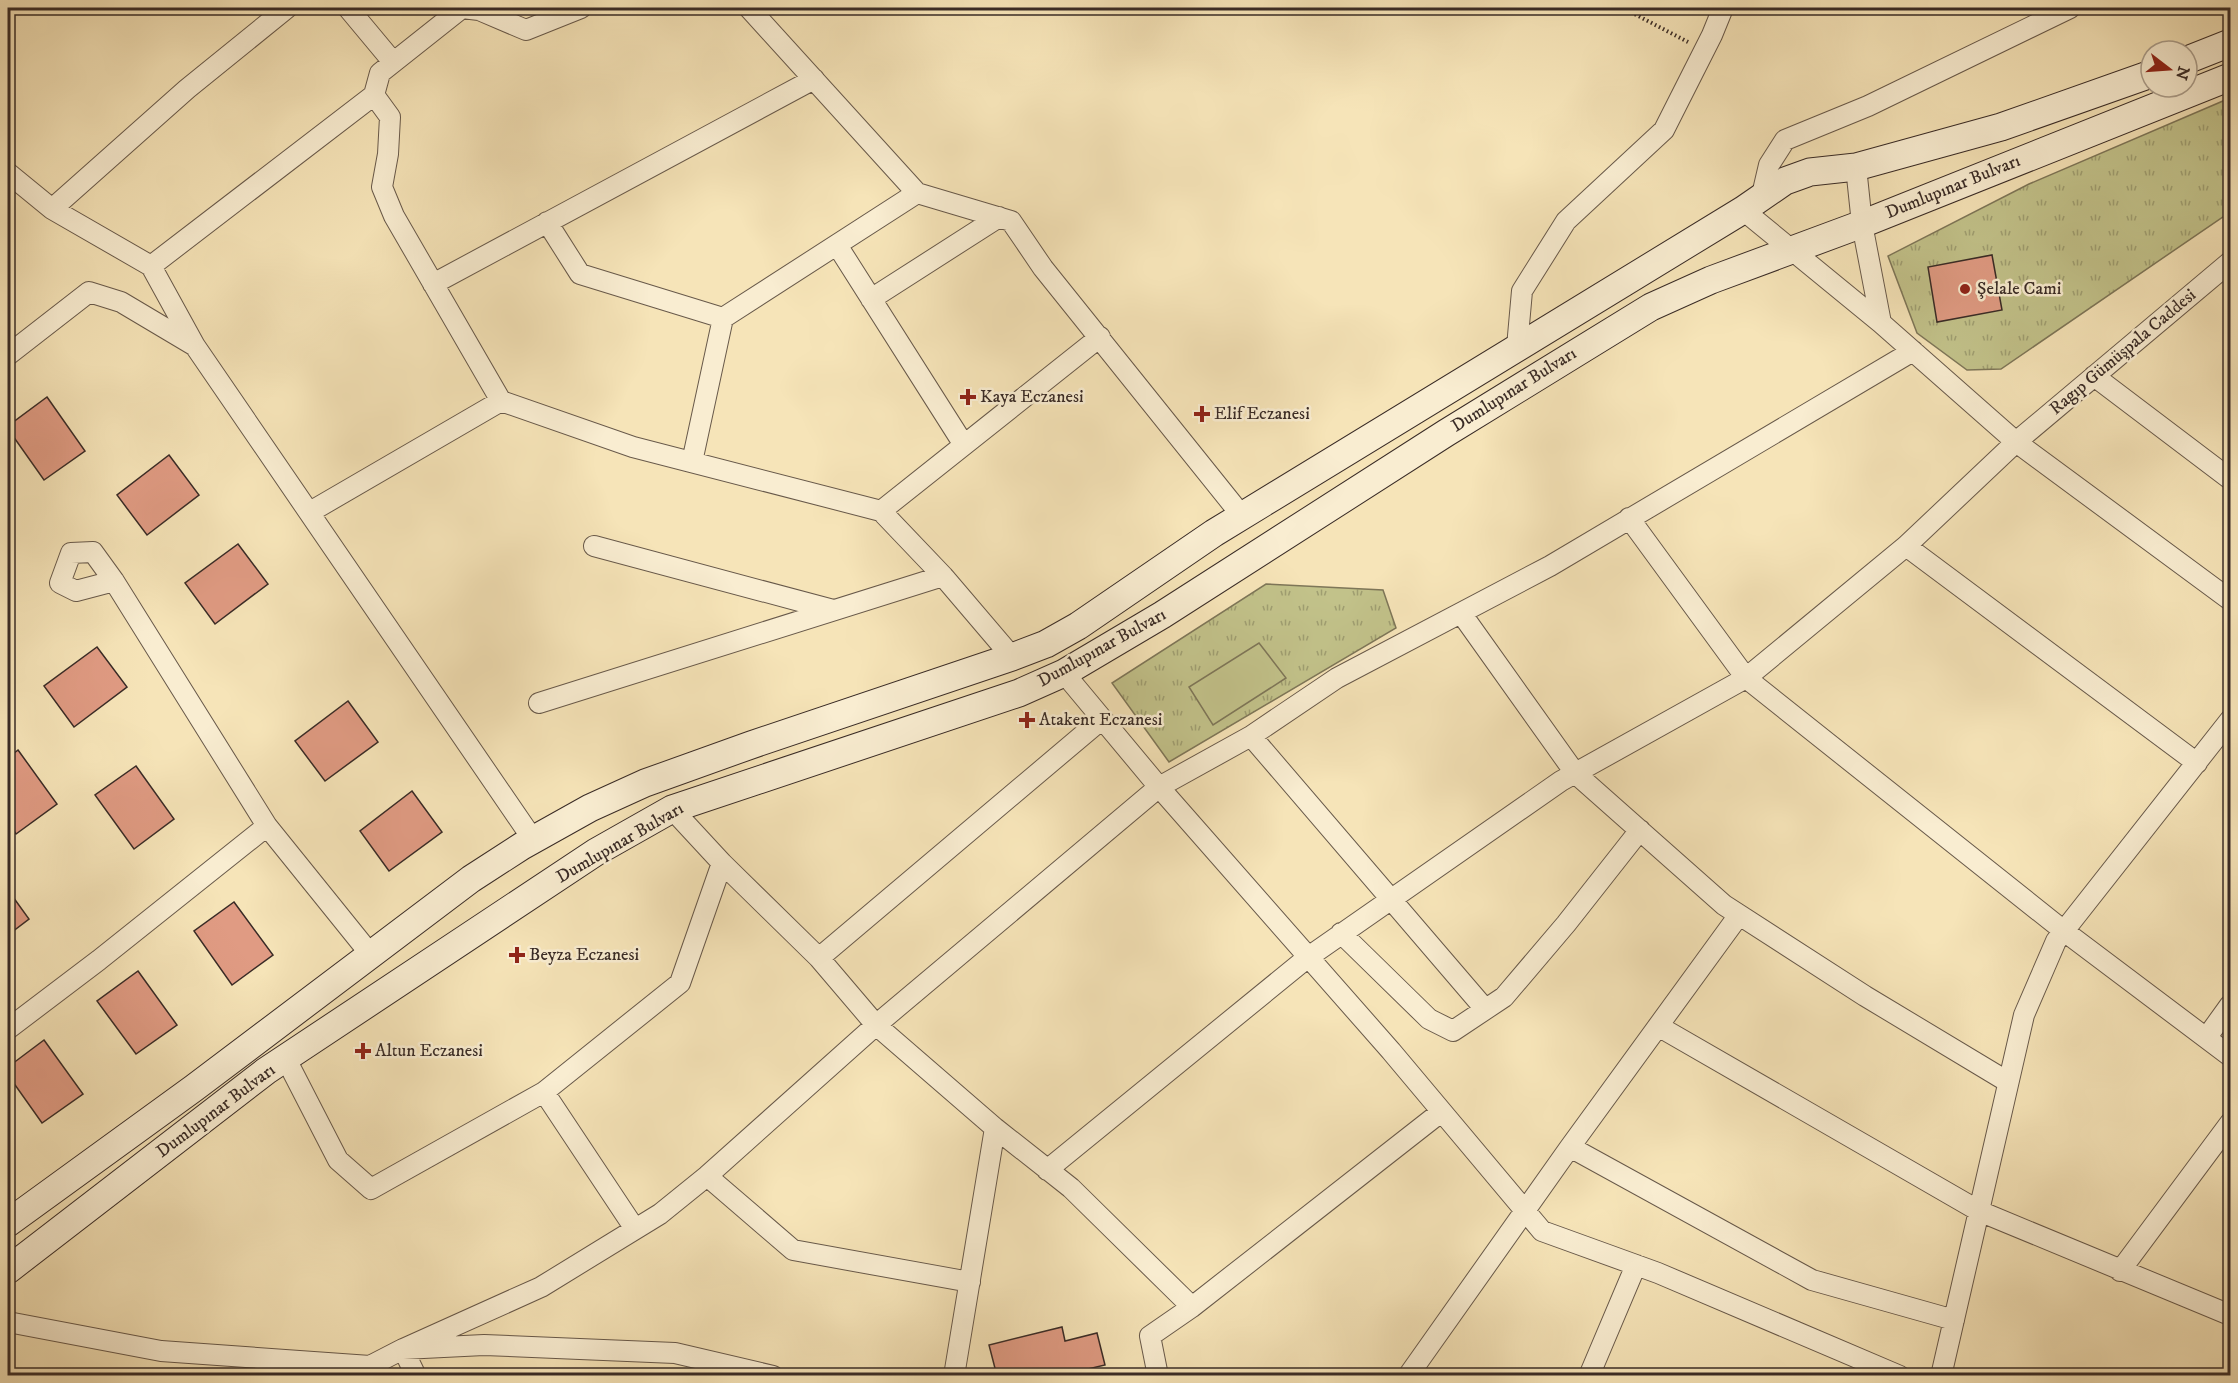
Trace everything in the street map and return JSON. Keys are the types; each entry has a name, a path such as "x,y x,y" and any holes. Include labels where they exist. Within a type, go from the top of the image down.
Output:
{"main road":[{"path":"2199,55 2230,43"},
{"name":"Dumlupınar Bulvarı","path":"8,1270 266,1071 596,852 672,808 1019,693 1064,673 1162,615 1446,433 1651,307 1711,280 1862,224 2230,77"},
{"name":"Dumlupınar Bulvarı","path":"8,1223 194,1088 471,879 522,846 590,808 645,783 1046,644 1078,626 1242,516 1785,181 1810,172 1856,167 2001,127 2139,78"}],"street":[{"path":"52,209 187,89 287,8"},
{"path":"348,8 393,62"},
{"path":"152,266 374,95 380,73 462,8 478,9 526,30 581,8"},
{"path":"749,8 917,193 1011,221 1043,268 1242,516"},
{"path":"1518,347 1522,291 1566,221 1664,130 1724,8"},
{"path":"2070,8 1868,106 1785,140 1768,165 1752,203 1792,249 1881,323 2016,442 2230,600"},
{"path":"433,284 814,79"},
{"path":"374,95 390,117 388,154 382,187 394,216 501,401 633,447 881,511 942,576 1012,657"},
{"path":"1856,167 1862,224 1881,323"},
{"path":"8,172 52,209 152,266 195,346 534,841"},
{"path":"692,462 723,318 917,193"},
{"path":"871,299 999,217"},
{"path":"548,222 580,274 723,318"},
{"path":"837,245 964,445"},
{"name":"Ragıp Gümüşpala Caddesi","path":"1047,1170 1307,958 1341,933 1561,781 1746,678 1906,546 2016,442 2230,262"},
{"path":"8,355 88,292 121,302 195,346"},
{"path":"881,511 1100,337"},
{"path":"8,1322 161,1351 370,1366 541,1287 660,1214 707,1176 876,1025 1159,787 1251,736 1337,678 1550,566 1913,351"},
{"path":"2094,376 2230,479"},
{"path":"310,512 501,401"},
{"path":"1629,518 1746,678 2064,931 2230,1056"},
{"path":"594,546 833,610"},
{"path":"1906,546 2197,763"},
{"path":"539,703 942,576"},
{"path":"114,581 267,826 371,955"},
{"path":"1461,613 1575,773 1724,905 1865,996 2008,1082"},
{"path":"1064,673 1159,787 1391,1051 1542,1231 1636,1265 1900,1376"},
{"path":"819,958 1102,719"},
{"path":"1941,1376 2024,1016 2056,941 2230,720"},
{"path":"1251,736 1485,1009"},
{"path":"672,808 722,863 819,958 876,1025 995,1128 1071,1188 1192,1306"},
{"path":"8,1029 99,960 267,826"},
{"path":"1341,933 1430,1019 1453,1031 1504,997 1558,934 1640,830"},
{"path":"286,1059 338,1160 371,1189 544,1092 680,982 722,863"},
{"path":"1408,1376 1524,1211 1739,915"},
{"path":"2207,1037 2230,1005"},
{"path":"1658,1026 1979,1211 2230,1315"},
{"path":"544,1092 635,1229"},
{"path":"1158,1376 1149,1336 1192,1306 1441,1112"},
{"path":"2120,1271 2230,1123"},
{"path":"954,1376 995,1128"},
{"path":"1570,1147 1812,1280 1954,1320"},
{"path":"707,1176 793,1250 970,1282"},
{"path":"1588,1376 1636,1265"},
{"path":"403,1349 484,1345 675,1353 773,1376"},
{"path":"403,1349 416,1376"},
{"path":"317,1376 336,1364"}],"path":[{"path":"1623,8 1704,51"}],"green space":[{"path":"2230,98 2230,212 2001,369 1967,370 1917,333 1888,256 2029,184"},
{"path":"1266,584 1383,590 1396,628 1169,762 1112,683"},
{"path":"1259,643 1286,678 1213,725 1189,687"}],"building":[{"name":"Şelale Cami","path":"1992,255 2002,310 1937,322 1928,267"},
{"path":"47,397 85,451 44,480 8,426"},
{"path":"169,455 199,495 147,535 117,495"},
{"path":"238,544 268,584 215,624 185,583"},
{"path":"97,647 127,687 74,727 44,686"},
{"path":"348,701 378,742 325,781 295,741"},
{"path":"18,750 57,804 16,834 8,822 8,758"},
{"path":"136,766 174,819 134,849 95,795"},
{"path":"412,791 442,832 389,871 360,831"},
{"path":"8,890 29,919 8,935"},
{"path":"234,902 273,955 232,985 194,931"},
{"path":"138,971 177,1025 136,1054 97,1001"},
{"path":"44,1040 83,1094 42,1123 8,1075 8,1067"},
{"path":"1062,1327 1065,1341 1097,1333 1105,1365 1075,1372 1076,1376 997,1376 989,1345"}],"place":[{"name":"Şelale Cami","path":"1965,289"},
{"name":"Kaya Eczanesi","path":"968,397"},
{"name":"Elif Eczanesi","path":"1202,414"},
{"name":"Atakent Eczanesi","path":"1027,720"},
{"name":"Beyza Eczanesi","path":"517,955"},
{"name":"Altun Eczanesi","path":"363,1051"}]}
